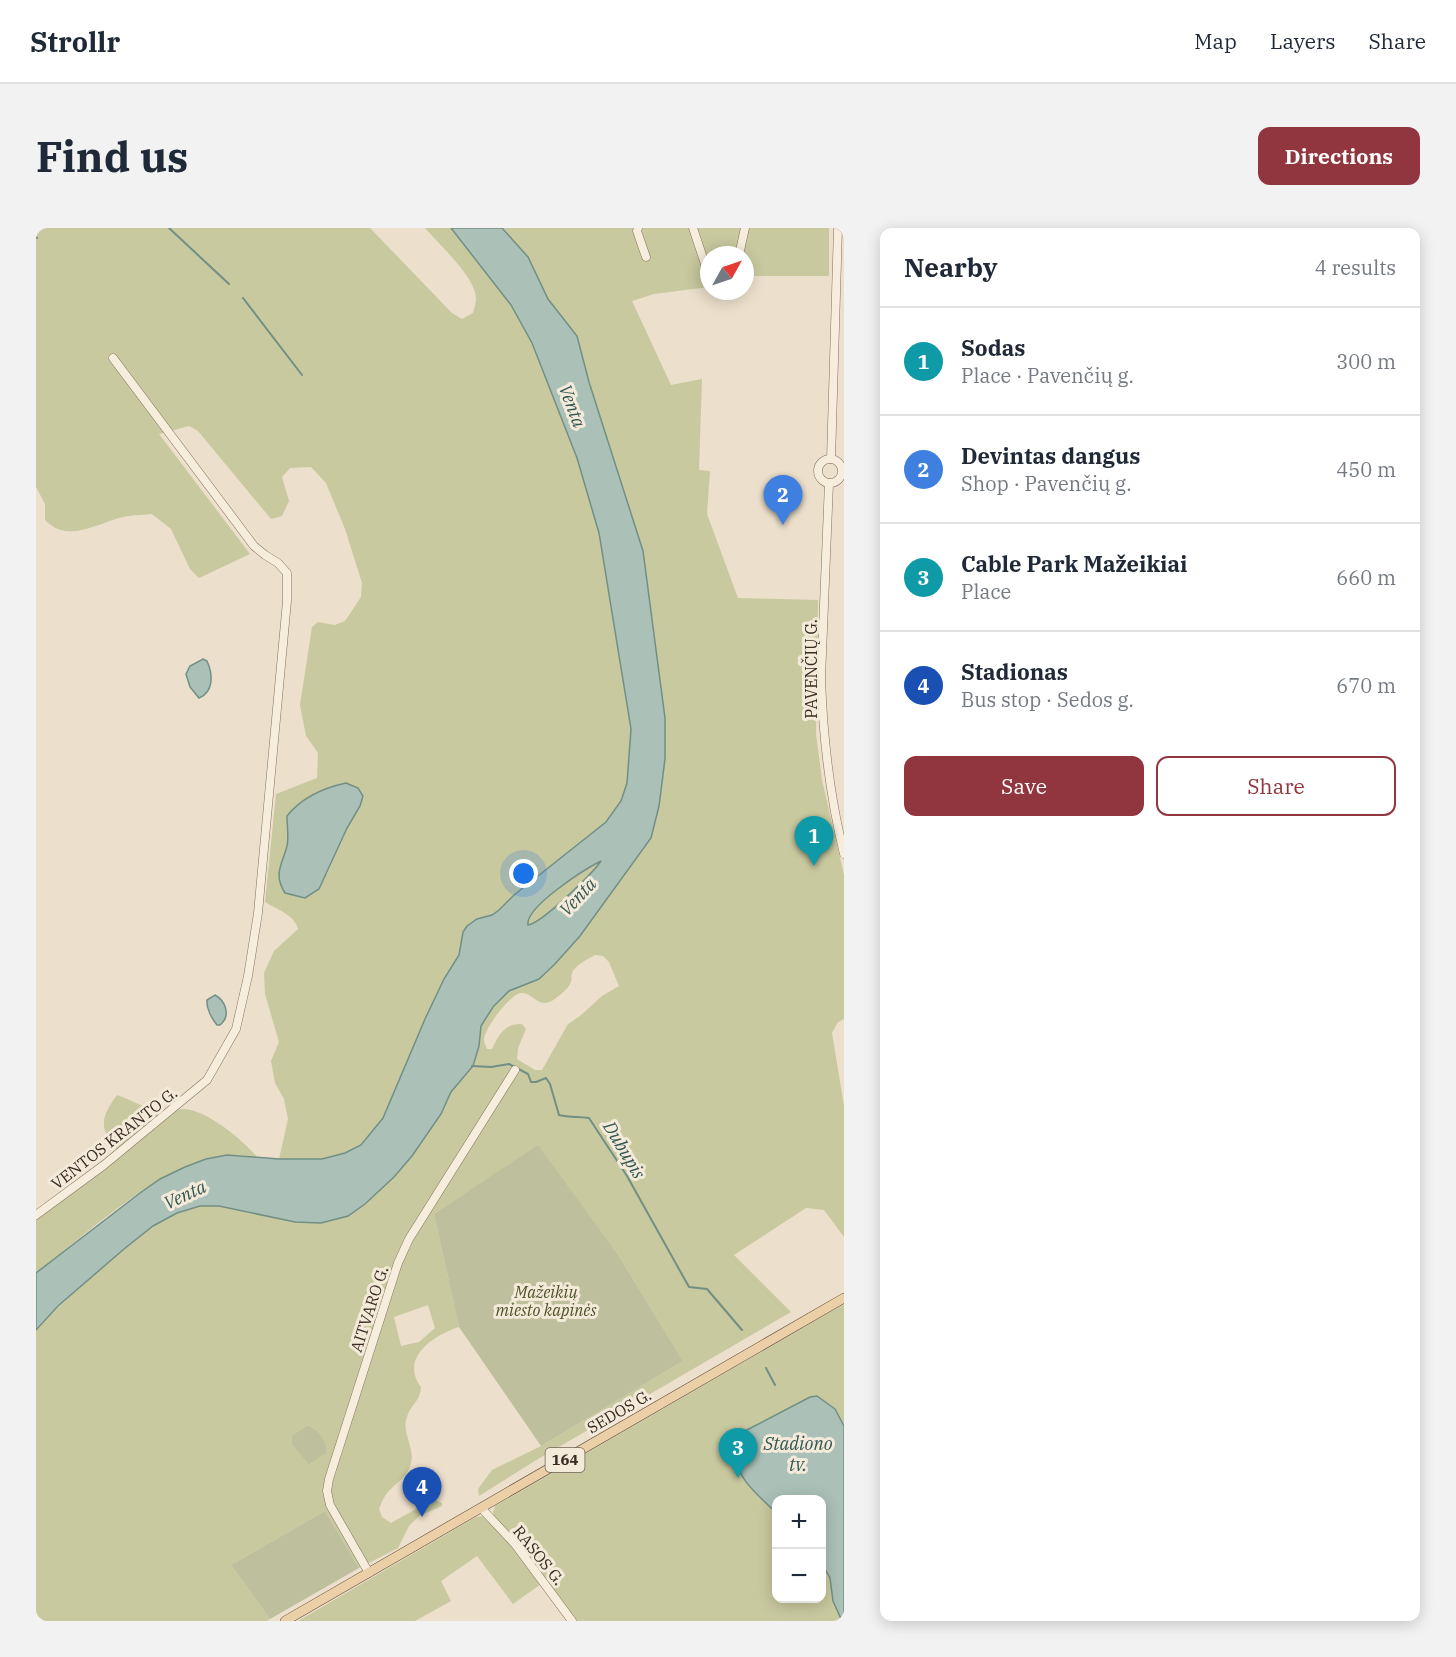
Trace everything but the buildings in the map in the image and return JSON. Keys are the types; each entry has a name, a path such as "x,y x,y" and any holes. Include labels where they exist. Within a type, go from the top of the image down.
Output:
{"main road":[{"name":"SEDOS G.","path":"285,1621 844,1298"}],"street":[{"path":"638,228 646,257"},
{"path":"693,228 700,249"},
{"path":"741,246 745,228"},
{"path":"831,459 838,228"},
{"name":"VENTOS KRANTO G.","path":"36,1215 104,1165 207,1080 236,1029 257,924 280,690 288,578 278,563 254,546 113,358"},
{"path":"831,459 837,461 843,470 838,479 829,483 821,479 818,469 824,460 831,459"},
{"name":"PAVENČIŲ G.","path":"829,483 821,678 822,711 831,790 844,854"},
{"name":"AITVARO G.","path":"369,1573 330,1505 327,1491 329,1479 398,1263 409,1239 514,1070"},
{"name":"RASOS G.","path":"481,1508 515,1544 572,1621"}],"green space":[{"path":"36,228 370,228 452,313 462,319 473,313 476,301 475,291 464,272 425,228 451,228 511,305 532,343 577,458 599,533 631,729 627,783 621,801 606,822 514,895 499,910 492,915 471,922 463,932 459,955 444,979 425,1019 383,1118 361,1145 345,1153 322,1159 279,1159 288,1119 284,1099 275,1083 271,1061 279,1042 265,994 264,973 274,951 298,929 289,916 265,902 276,794 317,778 318,753 306,736 300,705 312,627 318,622 335,625 345,621 361,597 362,583 345,529 326,483 311,467 290,468 282,477 289,501 282,516 271,519 198,431 189,426 159,434 250,554 199,578 190,569 171,529 152,514 123,517 81,530 62,530 53,527 45,520 45,504 36,487","holes":["346,783 360,806 347,828 327,874 279,871 288,835 321,790"]},
{"path":"502,228 829,228 829,276 754,276 754,246 700,246 700,288 654,294 632,301 671,385 702,379 699,470 710,471 707,514 738,598 818,600 816,734 822,780 844,875 844,1019 838,1022 832,1033 844,1106 844,1237 824,1210 806,1208 734,1255 791,1312 538,1459 479,1496 478,1489 492,1470 541,1446 683,1361 617,1253 538,1146 434,1214 459,1327 430,1342 417,1357 414,1367 415,1376 421,1387 406,1423 411,1463 404,1477 385,1496 379,1509 382,1517 391,1523 434,1499 442,1503 442,1506 419,1516 409,1526 398,1548 359,1568 325,1511 231,1565 270,1619 267,1621 36,1621 36,1330 67,1299 134,1241 157,1224 183,1211 208,1205 243,1210 394,1177 412,1156 441,1114 451,1092 473,1066 485,1017 509,991 546,974 580,936 651,838 659,806 665,759 643,551 589,382 577,336 548,299 528,257","holes":["595,955 603,956 609,962 619,986 602,996 568,1024 542,1070 535,1070 517,1059 518,1048 526,1029 522,1024 507,1028 492,1049 487,1049 484,1040 488,1028 498,1013 516,995 525,993 540,1002 549,1002 568,987 576,967","428,1305 435,1328 419,1342 401,1346 394,1317"]},
{"path":"602,860 555,907 528,925 536,908 546,898"},
{"path":"117,1095 156,1110 184,1109 203,1115 214,1120 243,1142 257,1157 225,1156 199,1163 173,1174 125,1203 36,1273 36,1217 122,1156 106,1134 104,1127 106,1113"},
{"name":"Mažeikių miesto kapinės","path":"538,1145 617,1253 683,1361 541,1446 459,1327 434,1214"},
{"path":"844,1304 844,1426 835,1409 810,1397 743,1432 734,1443 737,1457 772,1509 772,1603 826,1603 826,1571 830,1578 833,1601 842,1621 575,1621 528,1554 494,1516 495,1506"},
{"path":"307,1426 319,1433 326,1449 326,1453 309,1464 292,1444 292,1436"},
{"path":"325,1511 359,1568 270,1619 231,1565"},
{"path":"482,1516 511,1543 541,1584 513,1604 477,1556 441,1581 451,1601 415,1621 298,1621 476,1517"}],"water":[{"name":"Venta","path":"451,228 502,228 528,257 548,299 577,336 589,382 643,551 665,718 665,759 659,806 651,838 580,936 554,965 539,979 509,991 493,1007 481,1026 479,1046 473,1066 451,1092 441,1114 412,1156 394,1177 365,1204 348,1216 321,1223 295,1222 219,1206 200,1206 177,1213 153,1226 124,1249 58,1306 36,1330 36,1273 160,1179 206,1159 227,1155 279,1159 322,1159 345,1153 361,1145 383,1118 425,1019 444,979 459,955 463,932 467,926 499,910 514,895 606,822 621,801 627,783 631,729 599,533 577,458 532,343 511,305","holes":["601,861 555,907 528,925 536,909 557,889"]},
{"path":"203,659 209,666 211,682 207,692 199,698 190,687 186,674 190,666"},
{"path":"346,783 358,788 363,796 319,889 305,898 285,893 279,875 288,843 287,816 314,794"},
{"path":"215,995 226,1009 225,1017 220,1025 215,1023 207,1006 207,1000"},
{"name":"Stadiono tv.","path":"817,1396 835,1409 844,1426 844,1621 833,1601 830,1578 826,1571 826,1495 772,1495 772,1509 745,1481 737,1465 734,1451 736,1437 743,1432 810,1397"}],"waterway":[{"path":"169,228 229,284"},
{"path":"243,298 302,375"},
{"name":"Dubupis","path":"472,1066 491,1067 509,1064 528,1074 531,1082 546,1078 559,1115 589,1118 627,1176 689,1287 707,1289 742,1330"},
{"path":"766,1368 775,1385"}],"place":[{"name":"Devintas dangus","path":"783,525"},
{"name":"Sodas","path":"814,866"},
{"name":"Cable Park Mažeikiai","path":"738,1478"},
{"name":"Stadionas","path":"422,1517"}]}
